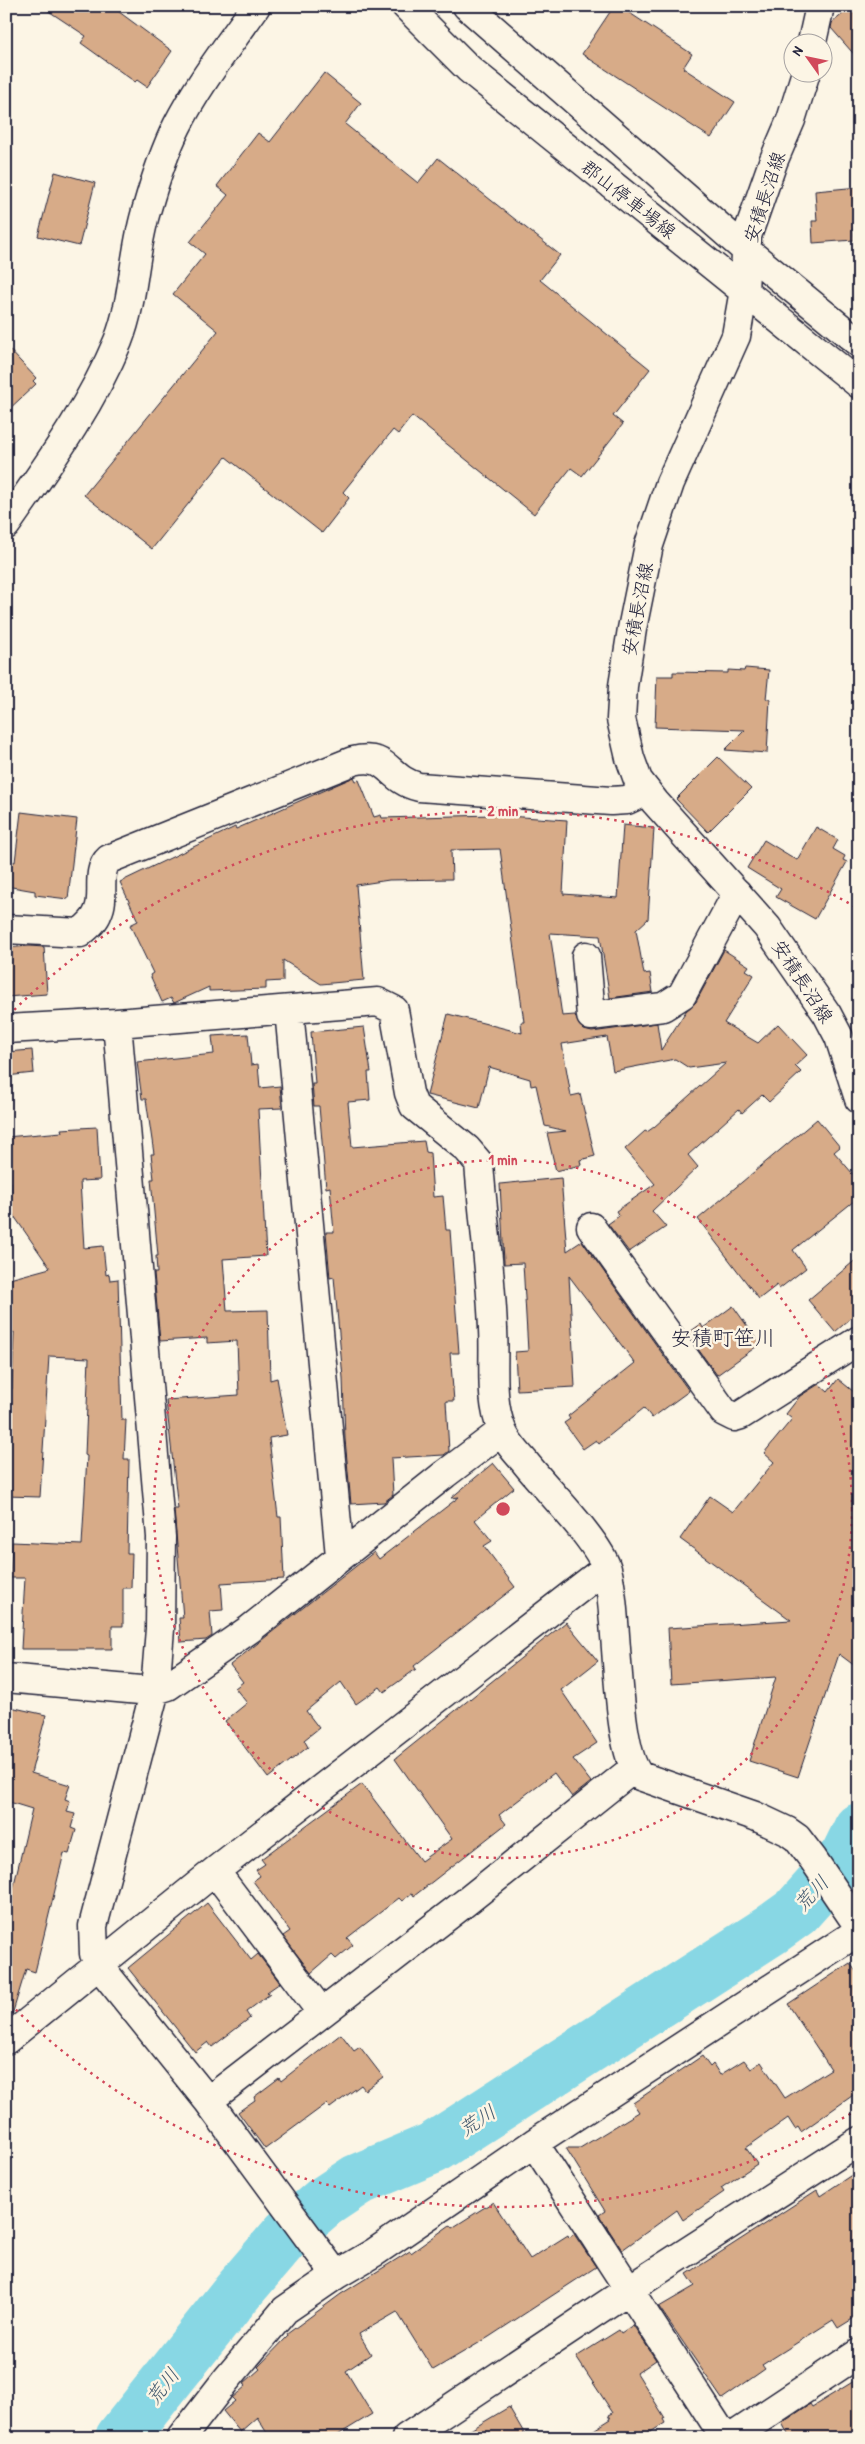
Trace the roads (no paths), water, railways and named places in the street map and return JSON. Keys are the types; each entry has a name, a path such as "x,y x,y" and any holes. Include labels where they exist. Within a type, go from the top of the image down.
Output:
{"street":[{"path":"6,525 69,433 109,362 130,303 146,210 165,152 178,124 199,89 256,6"},
{"name":"郡山停車場線","path":"406,6 469,69 578,159 859,384"},
{"name":"郡山停車場線","path":"467,6 747,251 859,343"},
{"path":"814,32 820,6"},
{"name":"安積長沼線","path":"803,82 791,120 756,208 747,236 744,290 736,336 694,426 649,545 632,630 623,686 621,719 630,758 638,780 767,927 827,1014 839,1037 859,1099"},
{"path":"6,929 80,933 94,920 99,912 102,901 102,869 109,859 367,757 375,758 396,777 419,787 611,800 627,800 646,791"},
{"path":"586,956 591,1016 664,1007 682,995 737,893"},
{"path":"6,1029 117,1023 378,1002 394,1010 409,1092 414,1106 467,1149 478,1162 493,1328 494,1387 502,1431 523,1460 593,1544 606,1568 611,1592 624,1727 633,1768 640,1776 776,1824 797,1838 859,1929 285,2310 226,2380 181,2438"},
{"path":"289,1010 340,1556"},
{"path":"117,1023 161,1536 160,1629 155,1690 94,1926 93,1948 99,1964 208,2101 336,2275"},
{"path":"591,1227 724,1412 730,1416 741,1415 859,1340"},
{"path":"6,1678 155,1690 168,1686 243,1634 340,1556 502,1431"},
{"path":"6,2040 215,1871 606,1568"},
{"path":"208,2101 466,1902 633,1768"},
{"path":"215,1871 322,2013"},
{"path":"406,2438 628,2290 859,2141"},
{"path":"534,2143 725,2438"},
{"path":"731,2438 859,2353"}],"waterway":[{"name":"荒川","path":"121,2438 238,2291 287,2234 324,2202 357,2180 433,2148 771,1930 796,1912 846,1856 859,1829"}],"district":[{"name":"安積町笹川","path":"723,1337"}]}
